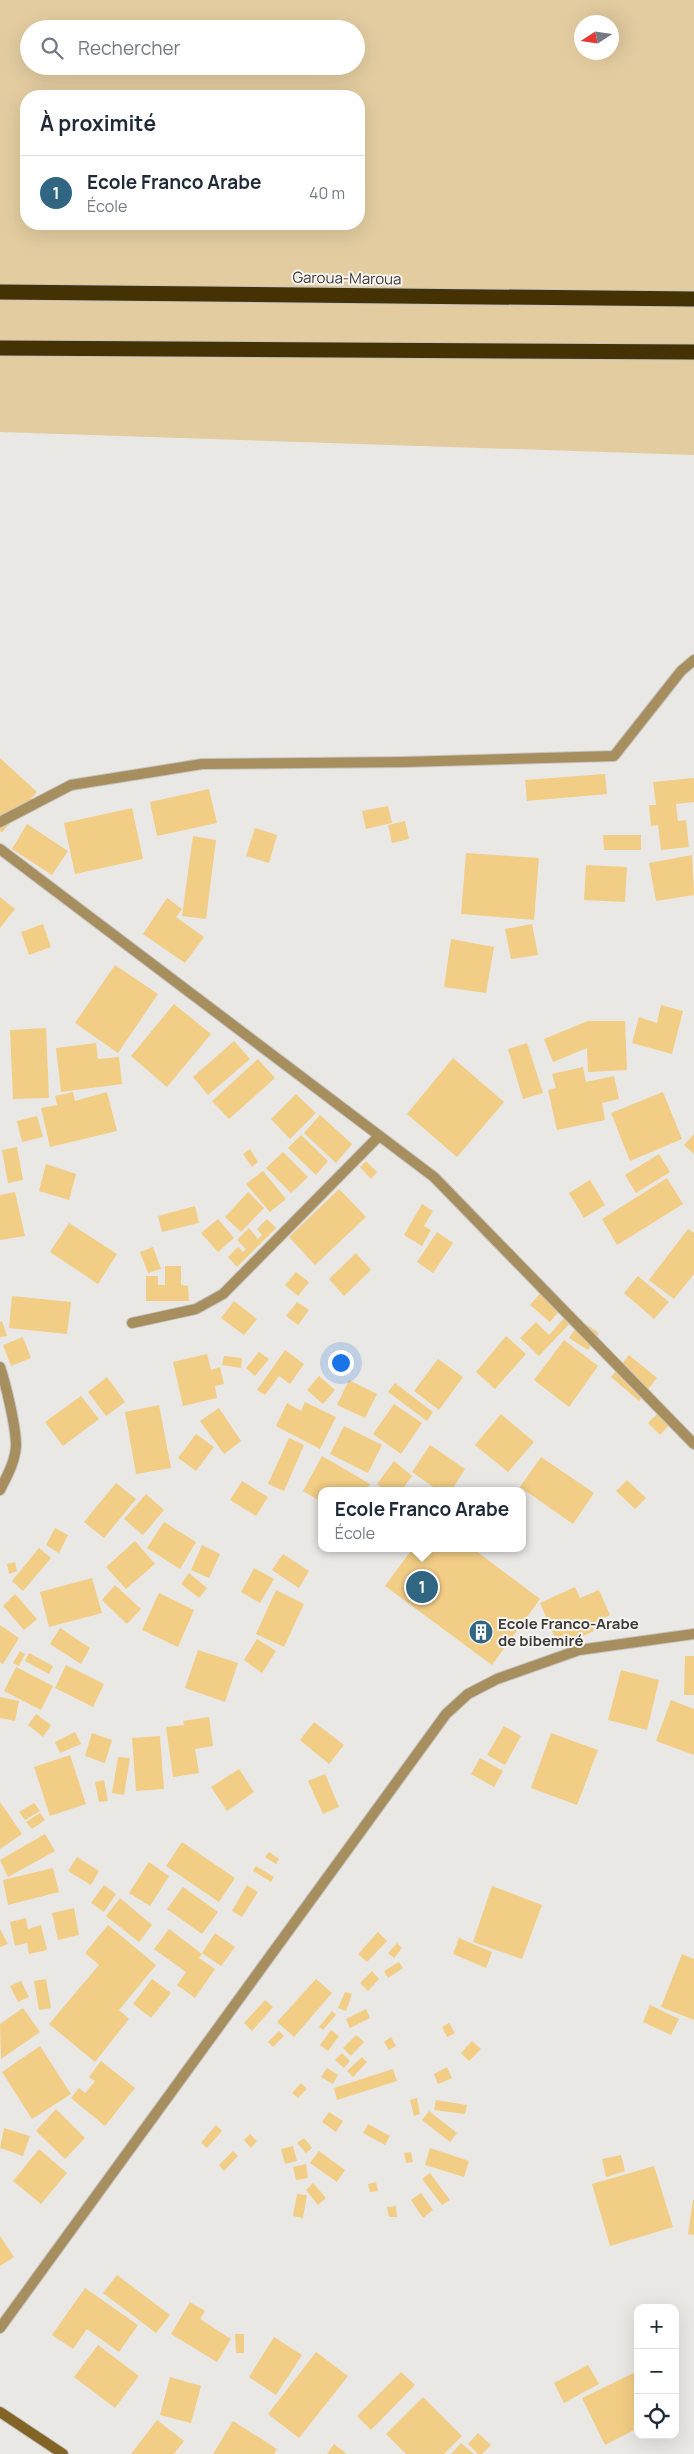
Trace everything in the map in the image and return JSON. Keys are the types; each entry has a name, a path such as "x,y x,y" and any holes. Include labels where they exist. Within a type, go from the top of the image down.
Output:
{"highway":[{"name":"Garoua-Maroua","path":"0,292 694,299"},
{"path":"0,348 694,352"}],"street":[{"path":"0,822 71,784 202,764 403,762 614,756 681,671 694,660"},
{"path":"0,849 434,1177 694,1444"},
{"path":"132,1323 196,1309 223,1294 379,1136"},
{"path":"0,1366 6,1386 16,1446 10,1472 0,1490"},
{"path":"0,2328 446,1714 468,1694 497,1679 579,1650 694,1634"},
{"path":"0,2412 63,2454"}],"shaded area":[{"path":"0,0 694,0 694,455 0,432"}],"building":[{"path":"0,758 37,792 2,832 0,831"},
{"path":"605,774 607,794 527,801 525,780"},
{"path":"694,778 694,802 676,804 678,821 686,820 689,847 661,850 658,825 651,826 649,805 656,805 653,782"},
{"path":"209,789 217,823 157,836 150,802"},
{"path":"388,806 392,823 366,829 362,811"},
{"path":"132,808 143,859 75,874 64,823"},
{"path":"405,821 409,839 392,843 388,825"},
{"path":"27,824 68,851 52,875 12,849"},
{"path":"255,828 277,835 269,863 246,856"},
{"path":"603,835 641,835 641,850 604,850"},
{"path":"193,836 216,840 206,919 182,916"},
{"path":"466,853 539,858 534,920 461,914"},
{"path":"692,855 694,895 656,901 649,863"},
{"path":"586,865 627,867 625,902 584,900"},
{"path":"0,897 15,909 0,928"},
{"path":"167,898 182,909 176,917 204,937 185,963 143,934"},
{"path":"43,924 51,947 29,955 21,932"},
{"path":"532,924 538,955 511,959 505,929"},
{"path":"451,939 494,947 486,993 444,987"},
{"path":"115,965 158,994 118,1053 75,1023"},
{"path":"174,1004 211,1034 167,1087 131,1056"},
{"path":"661,1005 683,1011 672,1054 632,1043 639,1017 657,1023"},
{"path":"588,1021 625,1021 627,1070 588,1072 587,1048 553,1062 544,1039"},
{"path":"46,1028 49,1098 13,1099 10,1030"},
{"path":"234,1041 250,1059 208,1095 193,1077"},
{"path":"96,1043 98,1059 119,1057 122,1084 61,1092 56,1048"},
{"path":"527,1043 543,1093 523,1099 508,1049"},
{"path":"453,1058 504,1102 457,1157 407,1114"},
{"path":"258,1059 275,1078 229,1119 212,1101"},
{"path":"583,1067 586,1082 614,1076 619,1099 602,1103 605,1120 557,1130 548,1090 556,1088 552,1074"},
{"path":"73,1092 75,1101 107,1092 117,1131 50,1147 41,1108 57,1105 55,1096"},
{"path":"663,1092 682,1139 630,1161 611,1113"},
{"path":"296,1094 316,1113 290,1139 271,1119"},
{"path":"320,1115 352,1144 336,1163 304,1133"},
{"path":"37,1116 43,1137 22,1142 17,1121"},
{"path":"694,1134 694,1154 684,1145"},
{"path":"301,1135 328,1161 316,1175 288,1148"},
{"path":"17,1147 23,1180 8,1183 2,1150"},
{"path":"250,1149 258,1162 252,1167 243,1154"},
{"path":"283,1152 308,1177 291,1193 266,1168"},
{"path":"659,1154 670,1172 636,1193 625,1175"},
{"path":"366,1161 377,1172 371,1179 360,1167"},
{"path":"46,1164 76,1174 69,1200 39,1191"},
{"path":"263,1171 286,1199 270,1212 246,1184"},
{"path":"667,1178 683,1204 617,1245 602,1219"},
{"path":"590,1180 605,1205 584,1218 569,1193"},
{"path":"339,1189 366,1217 315,1265 289,1237"},
{"path":"15,1192 25,1236 0,1240 0,1195"},
{"path":"248,1192 264,1208 241,1232 225,1217"},
{"path":"422,1204 433,1211 424,1226 431,1230 422,1246 404,1235"},
{"path":"195,1206 199,1223 162,1232 158,1216"},
{"path":"218,1219 234,1238 218,1252 201,1233"},
{"path":"267,1219 276,1228 237,1267 228,1257 238,1247 243,1252 246,1249 237,1240 249,1228 258,1239 262,1235 257,1229"},
{"path":"69,1223 117,1254 98,1284 50,1252"},
{"path":"688,1229 694,1233 694,1274 674,1299 649,1280"},
{"path":"437,1232 453,1243 433,1273 417,1262"},
{"path":"153,1247 161,1269 148,1273 140,1252"},
{"path":"356,1253 371,1270 344,1296 329,1279"},
{"path":"165,1266 181,1266 181,1285 188,1286 189,1301 146,1301 146,1276 158,1276 158,1285 165,1285"},
{"path":"296,1272 309,1282 298,1296 285,1285"},
{"path":"638,1276 669,1302 654,1319 624,1293"},
{"path":"545,1288 565,1304 550,1322 530,1305"},
{"path":"12,1296 71,1302 67,1334 9,1328"},
{"path":"234,1301 257,1319 244,1335 221,1318"},
{"path":"297,1302 309,1310 298,1325 286,1316"},
{"path":"566,1316 572,1321 539,1356 520,1338 536,1322 549,1335"},
{"path":"2,1321 7,1336 0,1337 0,1322"},
{"path":"581,1321 599,1333 588,1350 569,1338"},
{"path":"506,1336 526,1354 495,1389 476,1372"},
{"path":"23,1337 31,1358 11,1366 3,1345"},
{"path":"564,1340 598,1366 569,1407 534,1380"},
{"path":"285,1350 304,1364 290,1384 279,1376 265,1395 257,1390"},
{"path":"259,1352 269,1359 255,1376 246,1368"},
{"path":"207,1354 211,1370 220,1367 224,1384 215,1386 217,1398 183,1406 173,1362"},
{"path":"629,1355 657,1378 639,1401 611,1377"},
{"path":"224,1356 242,1358 241,1368 222,1365"},
{"path":"438,1359 463,1377 439,1410 414,1391"},
{"path":"319,1376 335,1390 323,1404 307,1390"},
{"path":"107,1377 125,1402 106,1416 88,1392"},
{"path":"349,1380 377,1394 365,1418 337,1405"},
{"path":"395,1383 433,1412 427,1421 388,1392"},
{"path":"81,1396 99,1419 63,1446 45,1422"},
{"path":"305,1402 336,1417 320,1449 276,1426 287,1403 301,1411"},
{"path":"394,1404 422,1423 401,1454 373,1434"},
{"path":"159,1405 171,1468 136,1474 125,1412"},
{"path":"219,1408 241,1441 224,1454 200,1421"},
{"path":"659,1412 671,1423 660,1435 648,1423"},
{"path":"501,1414 534,1442 508,1472 475,1445"},
{"path":"344,1426 382,1445 368,1473 330,1454"},
{"path":"196,1434 214,1447 196,1471 178,1458"},
{"path":"289,1438 304,1445 284,1491 268,1484"},
{"path":"430,1445 465,1469 454,1487 433,1487 412,1472"},
{"path":"322,1456 370,1484 368,1487 318,1487 318,1500 303,1491"},
{"path":"541,1457 594,1493 573,1524 526,1491 526,1487 520,1487"},
{"path":"394,1461 412,1476 404,1487 381,1487 377,1484"},
{"path":"627,1480 646,1498 635,1509 616,1491"},
{"path":"242,1481 268,1497 256,1516 230,1500"},
{"path":"116,1483 136,1499 104,1538 84,1522"},
{"path":"146,1494 164,1510 143,1535 124,1519"},
{"path":"164,1522 196,1542 180,1569 147,1548"},
{"path":"55,1528 68,1535 59,1553 46,1545"},
{"path":"135,1541 155,1564 126,1589 106,1567"},
{"path":"202,1545 220,1554 209,1578 191,1570"},
{"path":"39,1548 51,1558 23,1591 12,1581"},
{"name":"Ecole Franco-Arabe de bibemiré","path":"410,1552 477,1552 540,1599 492,1665 385,1586"},
{"path":"283,1554 309,1571 299,1588 272,1570"},
{"path":"15,1562 17,1571 9,1574 7,1564"},
{"path":"254,1568 274,1579 260,1603 241,1592"},
{"path":"189,1573 207,1588 199,1598 181,1584"},
{"path":"92,1578 102,1613 49,1627 40,1592"},
{"path":"115,1585 141,1609 127,1624 102,1600"},
{"path":"575,1587 580,1598 599,1590 610,1615 591,1624 594,1631 559,1647 540,1603"},
{"path":"276,1590 304,1604 284,1647 256,1634"},
{"path":"159,1593 194,1610 178,1647 142,1630"},
{"path":"15,1594 37,1619 24,1630 3,1606"},
{"path":"0,1625 19,1638 3,1664 0,1662"},
{"path":"60,1628 90,1648 81,1664 50,1644"},
{"path":"257,1639 276,1651 262,1673 244,1660"},
{"path":"198,1650 238,1663 225,1702 185,1688"},
{"path":"20,1651 25,1654 19,1666 13,1663"},
{"path":"29,1653 53,1666 49,1674 25,1661"},
{"path":"685,1656 694,1656 694,1695 684,1695"},
{"path":"66,1665 104,1684 93,1707 55,1688"},
{"path":"16,1667 53,1686 41,1710 4,1691"},
{"path":"621,1670 659,1680 647,1730 608,1720"},
{"path":"0,1697 19,1701 15,1721 0,1718"},
{"path":"671,1700 694,1709 694,1755 656,1741"},
{"path":"36,1714 51,1725 43,1737 28,1725"},
{"path":"209,1717 213,1746 195,1749 199,1773 173,1777 166,1727 184,1725 183,1721"},
{"path":"314,1722 344,1745 329,1764 300,1740"},
{"path":"504,1726 521,1736 505,1765 487,1755"},
{"path":"75,1732 81,1744 60,1753 55,1742"},
{"path":"92,1733 112,1740 105,1763 85,1756"},
{"path":"551,1733 598,1750 577,1805 531,1788"},
{"path":"160,1736 164,1789 136,1791 132,1738"},
{"path":"70,1755 86,1804 50,1816 34,1767"},
{"path":"118,1757 130,1758 124,1795 112,1793"},
{"path":"480,1758 503,1771 494,1787 471,1774"},
{"path":"239,1769 254,1792 227,1811 211,1787"},
{"path":"325,1774 339,1807 323,1814 308,1781"},
{"path":"104,1780 108,1801 99,1802 95,1782"},
{"path":"0,1802 22,1834 0,1849"},
{"path":"34,1803 40,1811 25,1820 19,1812"},
{"path":"40,1813 45,1820 32,1829 26,1822"},
{"path":"45,1834 55,1851 8,1877 0,1860"},
{"path":"182,1842 235,1878 219,1902 166,1866"},
{"path":"269,1852 279,1859 276,1864 265,1857"},
{"path":"77,1857 99,1871 91,1885 68,1871"},
{"path":"149,1862 169,1876 150,1906 129,1893"},
{"path":"256,1866 274,1877 271,1882 253,1871"},
{"path":"53,1868 59,1892 8,1905 3,1880"},
{"path":"104,1885 116,1894 104,1912 91,1903"},
{"path":"247,1885 258,1892 242,1917 232,1911"},
{"path":"492,1886 542,1905 522,1959 473,1942"},
{"path":"183,1887 218,1912 202,1934 167,1909"},
{"path":"120,1898 152,1925 139,1942 106,1916"},
{"path":"74,1908 79,1935 58,1940 52,1913"},
{"path":"26,1918 28,1929 41,1925 47,1950 29,1954 27,1943 15,1946 10,1922"},
{"path":"108,1925 156,1965 119,2010 129,2019 95,2062 49,2024 99,1965 85,1953"},
{"path":"0,1929 8,1944 0,1947"},
{"path":"169,1929 202,1954 199,1958 215,1969 195,1998 177,1985 186,1972 154,1949"},
{"path":"378,1932 387,1941 367,1962 358,1954"},
{"path":"215,1933 235,1947 221,1966 202,1953"},
{"path":"459,1938 492,1952 486,1968 453,1954"},
{"path":"397,1943 402,1948 394,1958 388,1953"},
{"path":"682,1954 694,1959 694,2020 661,2007"},
{"path":"399,1962 403,1968 388,1978 384,1971"},
{"path":"372,1971 379,1979 368,1991 360,1983"},
{"path":"46,1979 51,2008 39,2010 34,1981"},
{"path":"152,1979 171,1993 151,2018 133,2004"},
{"path":"316,1979 332,1993 294,2037 277,2022"},
{"path":"21,1981 29,1997 18,2002 10,1986"},
{"path":"345,1992 352,1994 346,2011 338,2008"},
{"path":"265,2000 273,2007 252,2031 244,2023"},
{"path":"650,2005 679,2019 671,2035 643,2022"},
{"path":"23,2008 40,2032 1,2059 0,2024"},
{"path":"366,2009 370,2018 350,2028 346,2019"},
{"path":"332,2011 336,2015 323,2030 319,2027"},
{"path":"449,2023 455,2033 447,2037 442,2027"},
{"path":"331,2030 339,2036 328,2051 320,2045"},
{"path":"279,2031 284,2036 273,2047 268,2042"},
{"path":"356,2035 364,2042 351,2056 343,2048"},
{"path":"391,2037 396,2046 389,2050 384,2042"},
{"path":"472,2041 481,2049 469,2061 461,2053"},
{"path":"40,2046 71,2094 32,2119 2,2072"},
{"path":"342,2053 350,2061 344,2068 335,2060"},
{"path":"362,2057 367,2062 353,2077 347,2071"},
{"path":"101,2061 135,2088 105,2126 71,2098 79,2088 85,2093 95,2081 89,2077"},
{"path":"447,2067 452,2078 438,2084 434,2074"},
{"path":"327,2068 338,2075 333,2084 321,2077"},
{"path":"393,2069 397,2081 337,2100 334,2088"},
{"path":"301,2083 307,2089 298,2098 292,2093"},
{"path":"417,2098 420,2114 414,2116 410,2100"},
{"path":"436,2100 467,2105 465,2114 434,2110"},
{"path":"56,2109 85,2138 65,2159 36,2131"},
{"path":"429,2111 457,2133 450,2142 422,2120"},
{"path":"329,2112 343,2121 336,2132 322,2122"},
{"path":"368,2124 390,2136 385,2145 363,2133"},
{"path":"216,2125 222,2131 207,2148 201,2143"},
{"path":"4,2128 30,2136 23,2156 0,2148"},
{"path":"250,2134 257,2141 251,2148 244,2140"},
{"path":"304,2138 312,2148 306,2153 297,2143"},
{"path":"293,2146 297,2161 285,2164 281,2149"},
{"path":"430,2148 469,2161 464,2177 425,2165"},
{"path":"39,2149 67,2173 41,2204 13,2181"},
{"path":"233,2151 238,2156 224,2171 219,2165"},
{"path":"319,2151 345,2170 337,2182 310,2163"},
{"path":"411,2152 413,2162 406,2163 404,2153"},
{"path":"621,2155 625,2171 606,2177 602,2159"},
{"path":"306,2164 308,2178 296,2180 293,2167"},
{"path":"654,2166 673,2227 610,2246 592,2184"},
{"path":"430,2173 450,2200 442,2205 422,2179"},
{"path":"376,2182 378,2191 370,2192 368,2184"},
{"path":"313,2183 326,2198 318,2205 306,2190"},
{"path":"421,2193 433,2210 423,2218 411,2200"},
{"path":"297,2194 307,2195 303,2218 293,2216"},
{"path":"694,2200 694,2235 688,2234"},
{"path":"396,2206 397,2217 389,2217 387,2207"},
{"path":"0,2236 14,2257 0,2266"},
{"path":"117,2275 170,2315 156,2333 103,2293"},
{"path":"85,2288 138,2325 119,2352 87,2329 73,2349 52,2335"},
{"path":"190,2302 205,2311 200,2319 231,2339 217,2362 171,2334"},
{"path":"235,2334 244,2334 244,2353 236,2353"},
{"path":"274,2337 302,2355 276,2395 249,2377"},
{"path":"98,2345 139,2376 115,2408 74,2377"},
{"path":"316,2352 348,2376 299,2438 268,2414"},
{"path":"588,2365 599,2384 564,2403 554,2383"},
{"path":"401,2372 415,2385 371,2430 357,2416"},
{"path":"634,2373 634,2430 605,2445 582,2398"},
{"path":"170,2377 201,2386 191,2423 160,2415"},
{"path":"423,2397 462,2436 444,2454 406,2454 386,2434"},
{"path":"157,2420 184,2441 174,2454 131,2454"},
{"path":"233,2421 277,2449 274,2454 213,2454"},
{"path":"478,2433 491,2445 482,2454 478,2454 468,2444"},
{"path":"461,2443 474,2454 451,2454"},
{"path":"334,2444 347,2454 327,2454"}],"place":[{"name":"Ecole Franco Arabe","path":"422,1587"},
{"name":"Ecole Franco-Arabe de bibemiré","path":"481,1632"}]}
